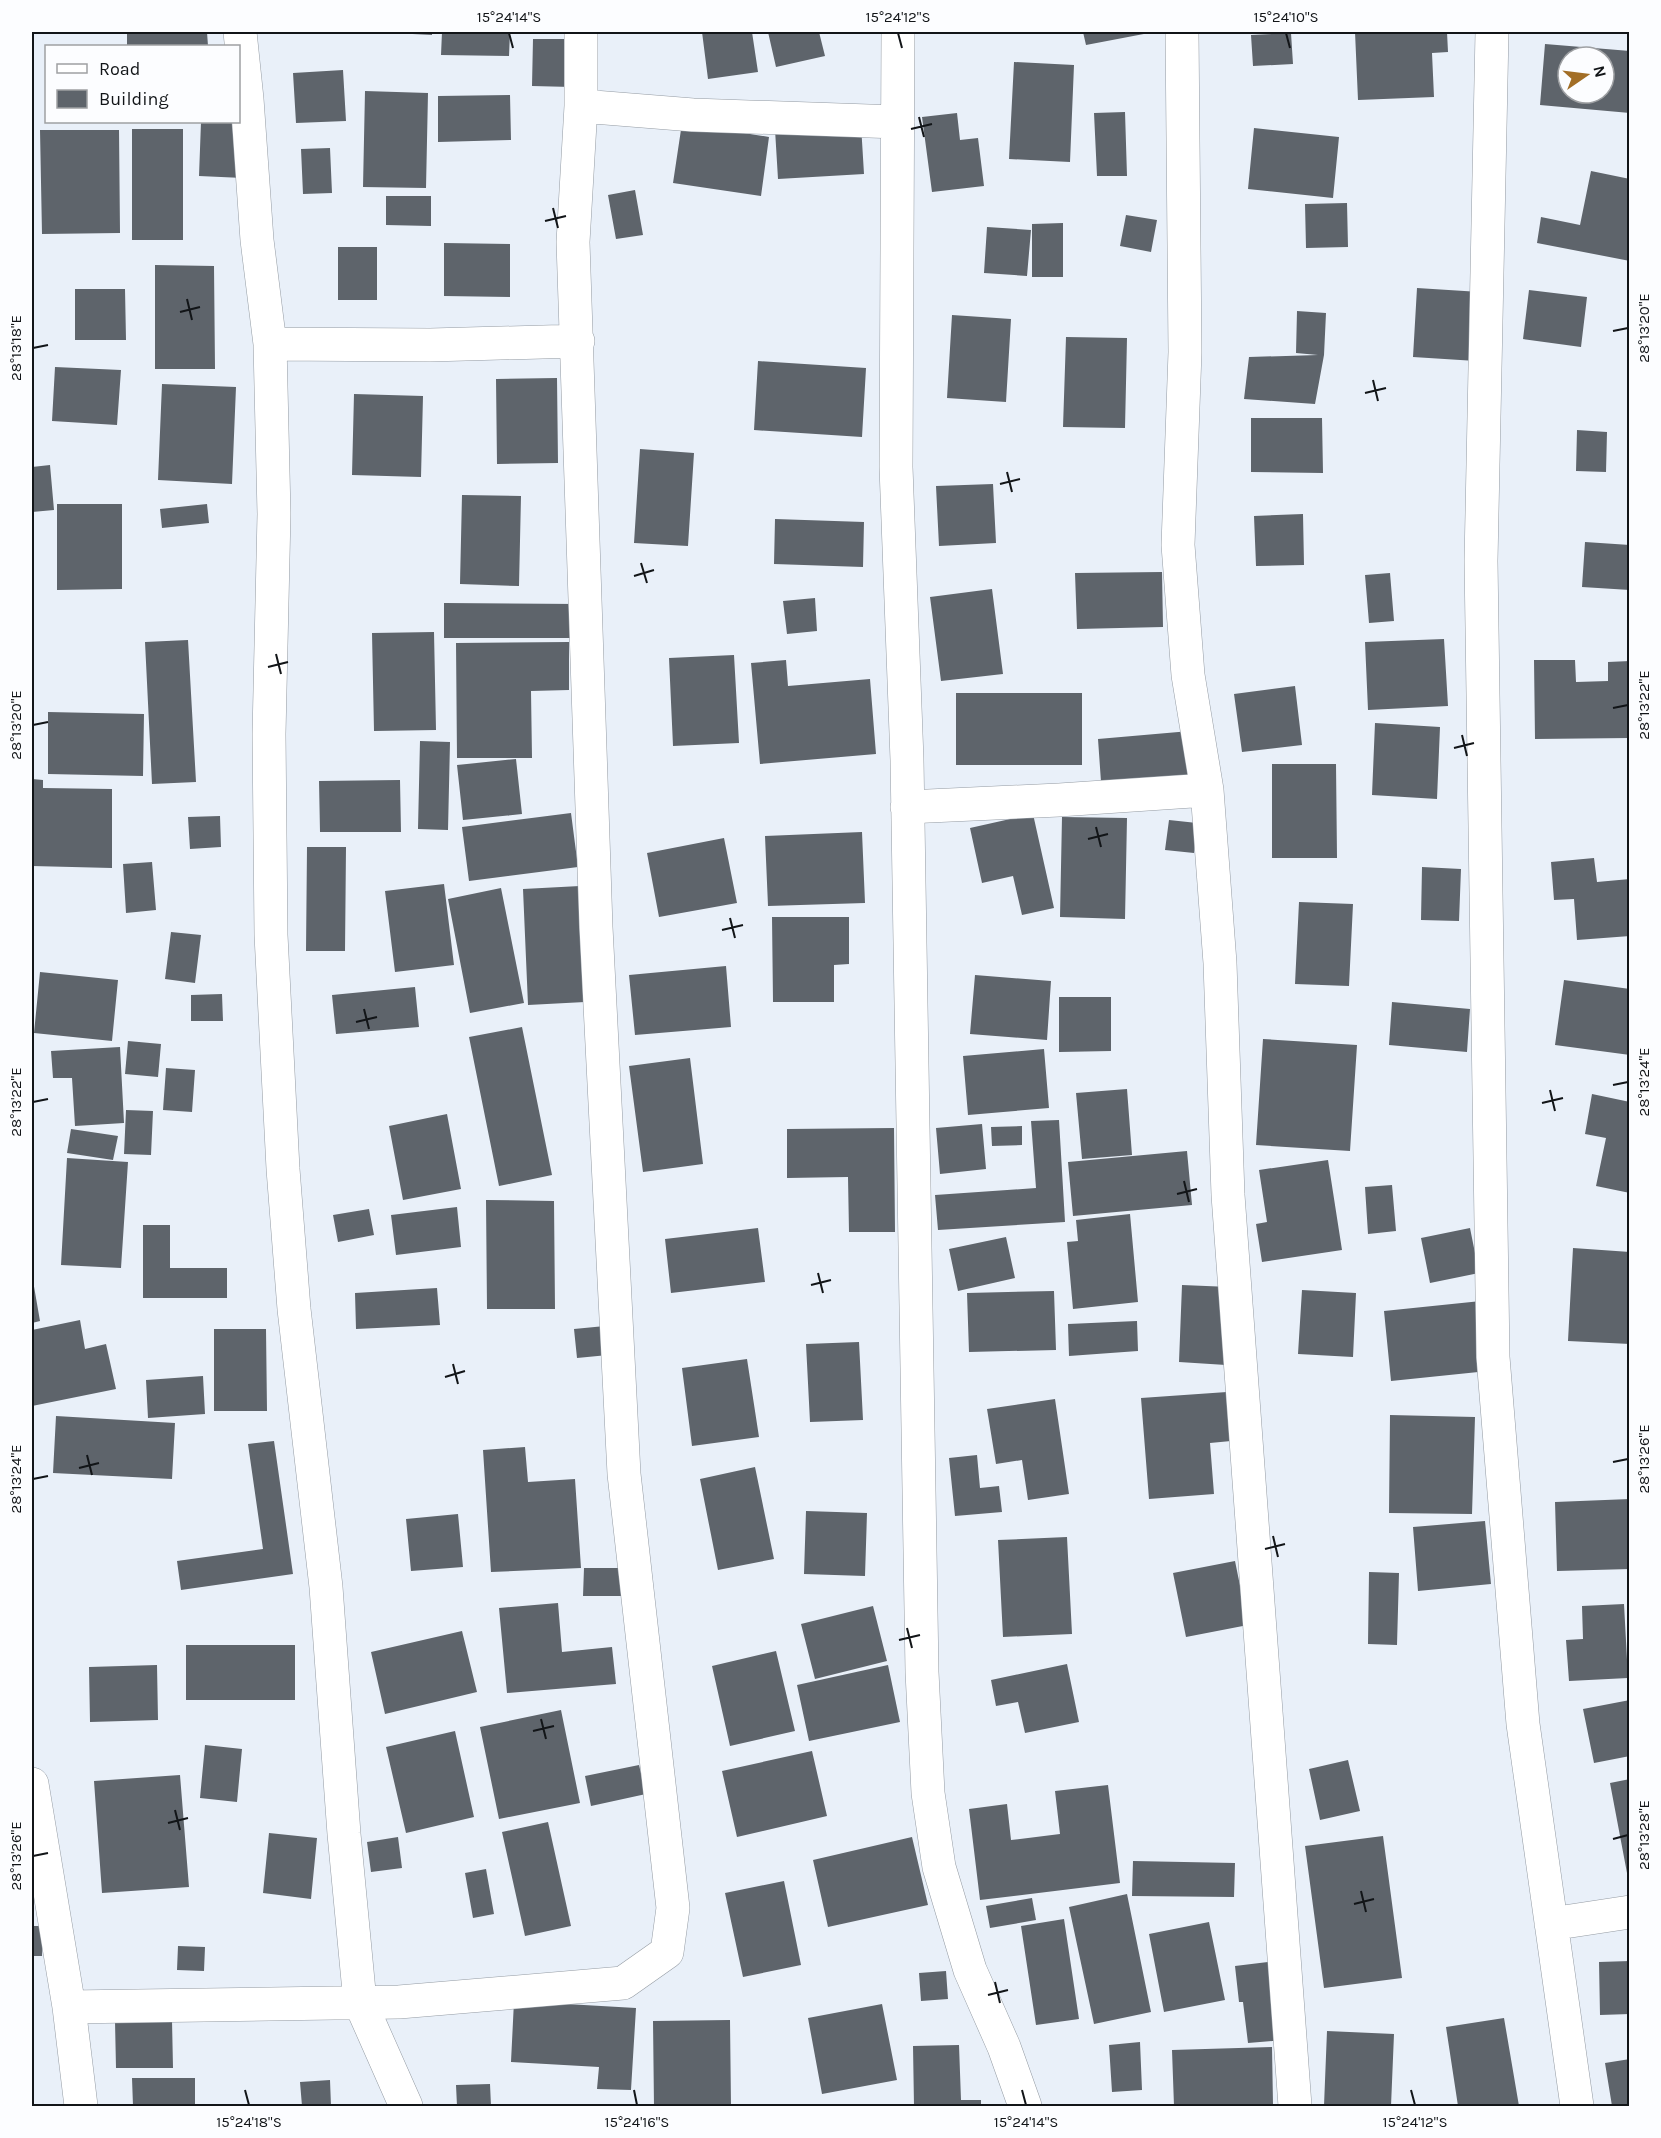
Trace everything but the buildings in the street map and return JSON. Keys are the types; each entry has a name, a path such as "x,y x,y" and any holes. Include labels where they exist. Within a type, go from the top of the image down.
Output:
{"street":[{"path":"240,32 257,240 270,344 274,514 269,734 272,970 293,1297 326,1587 344,1834 360,2002 406,2106"},
{"path":"69,2007 399,2002 623,1983 667,1952 673,1908 624,1474 596,927 573,242 580,106 581,32"},
{"path":"898,32 896,467 907,807 922,1672 928,1793 939,1867 970,1970 1004,2047 1025,2106"},
{"path":"1182,32 1185,352 1178,546 1188,675 1207,790 1220,963 1228,1195 1295,2106"},
{"path":"1492,32 1481,561 1493,1357 1523,1724 1577,2106"},
{"path":"580,106 693,115 898,122"},
{"path":"270,344 430,345 578,341"},
{"path":"907,807 1207,790"},
{"path":"32,1784 69,2007 81,2106"},
{"path":"1551,1924 1629,1912"}]}
